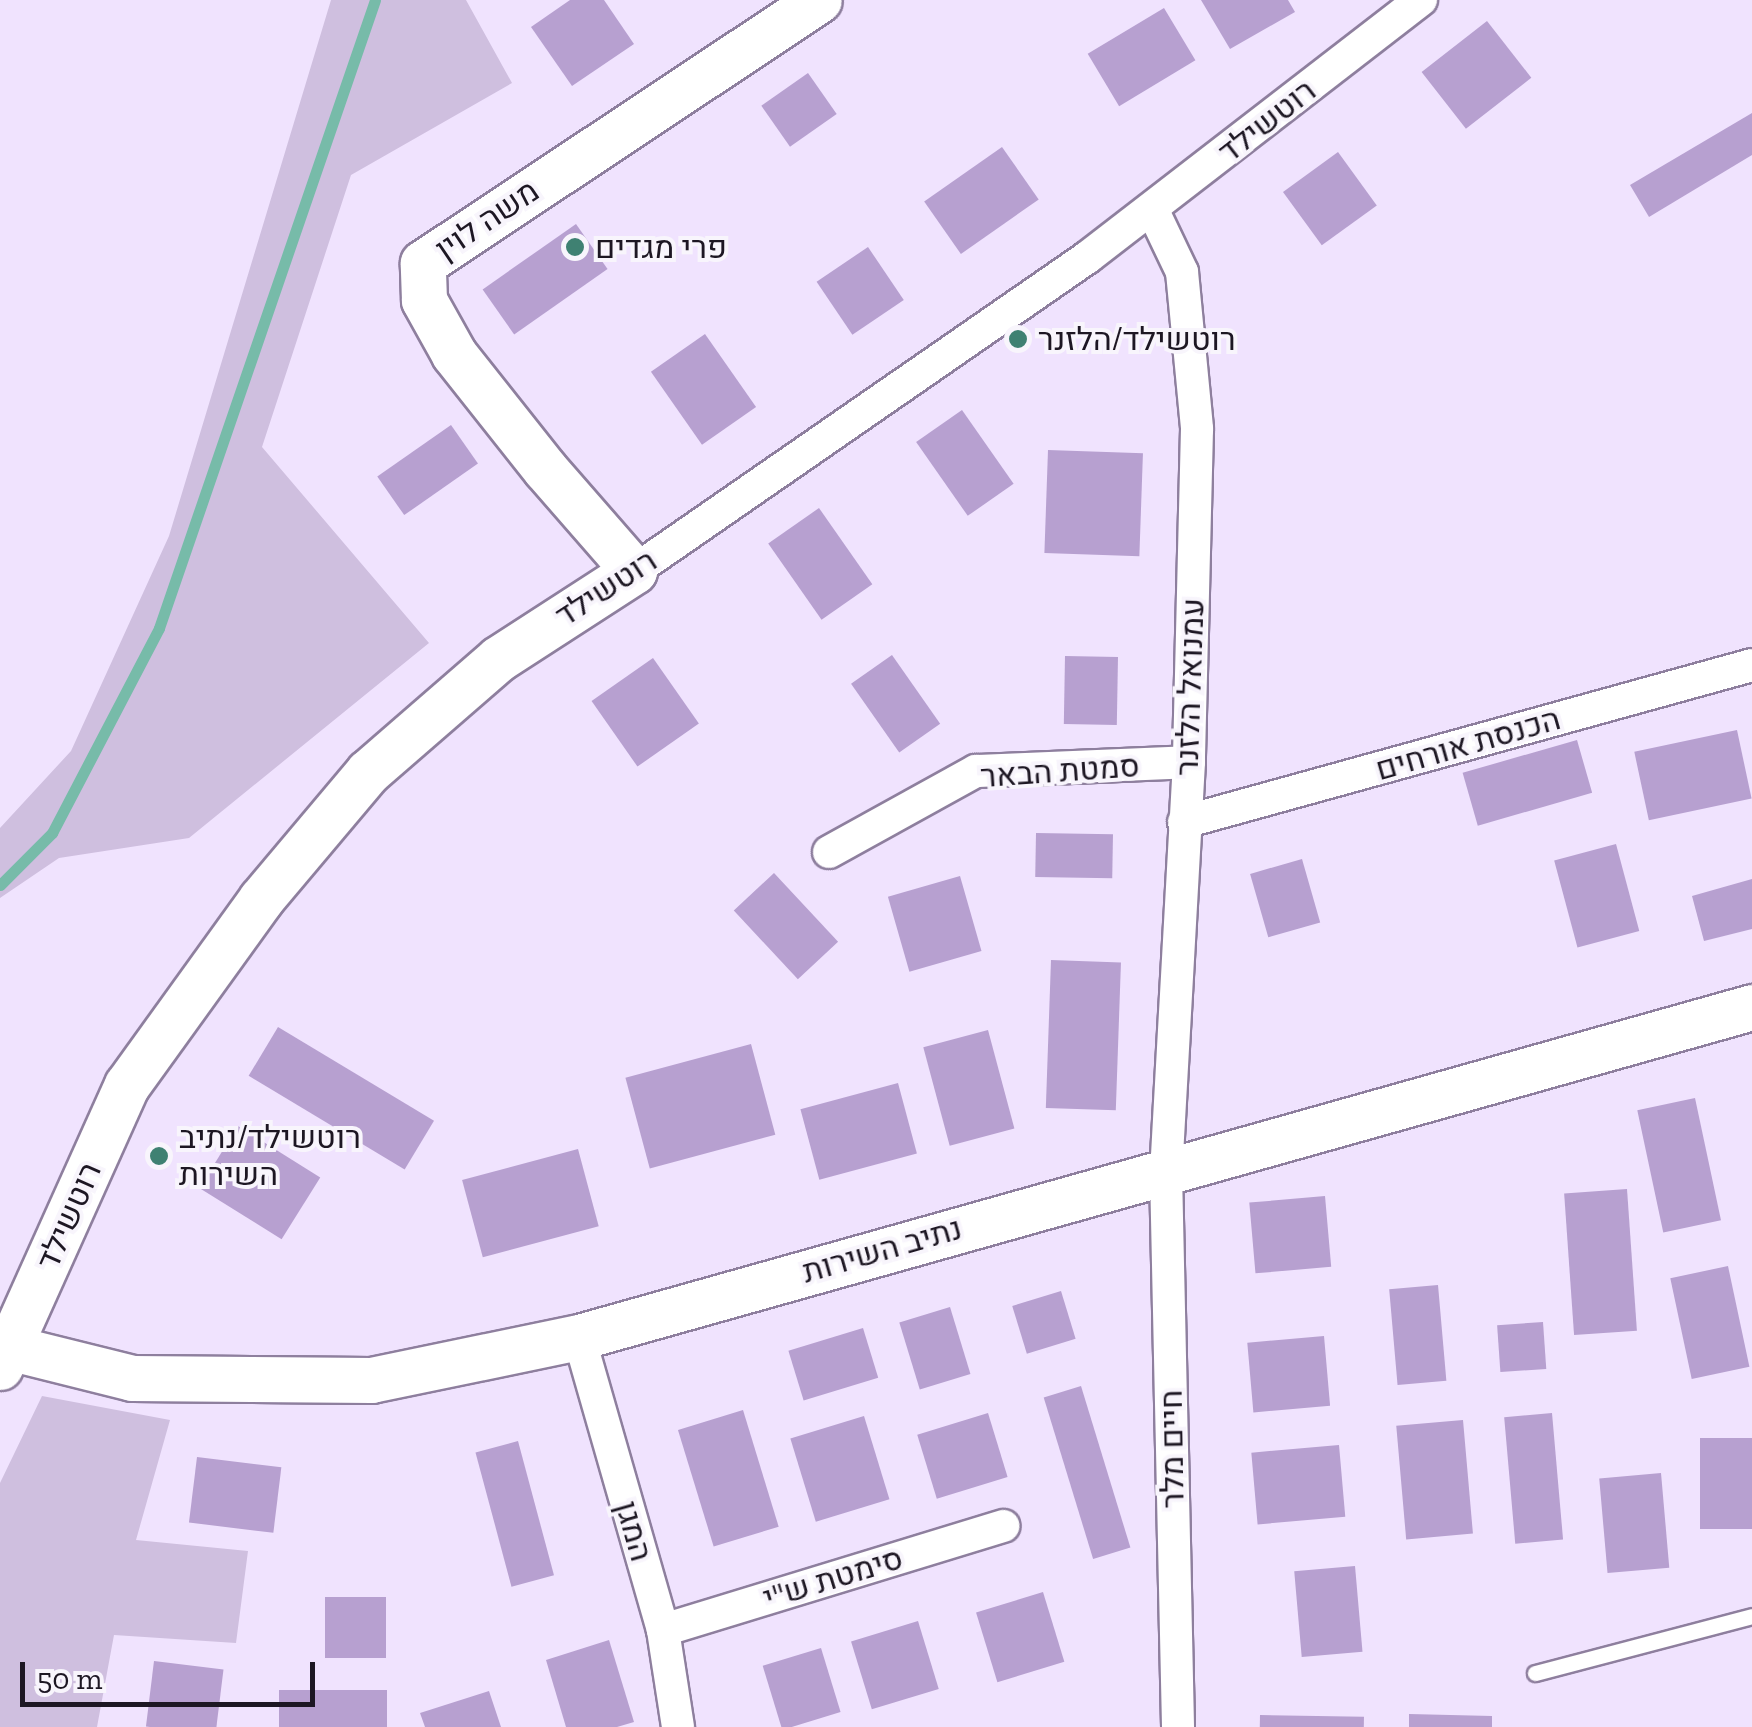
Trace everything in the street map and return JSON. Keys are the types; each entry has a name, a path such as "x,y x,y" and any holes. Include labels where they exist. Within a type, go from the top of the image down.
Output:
{"main road":[{"name":"משה לוין","path":"634,571 544,469 454,354 424,300 423,263 819,0"},
{"name":"רוטשילד","path":"3,1354 127,1085 261,899 368,772 498,659 634,571"},
{"name":"נתיב השירות","path":"3,1354 132,1378 372,1380 578,1337 1752,1008"}],"street":[{"name":"רוטשילד","path":"634,571 1152,209 1421,0"},
{"name":"עמנואל הלזנר","path":"1152,209 1182,272 1197,429 1189,762 1166,1172"},
{"name":"הכנסת אורחים","path":"1184,822 1752,665"},
{"name":"סמטת הבאר","path":"830,852 976,771 1189,762"},
{"name":"חיים מלר","path":"1166,1172 1178,1727"},
{"name":"המגן","path":"578,1337 663,1630 678,1727"},
{"name":"סימטת ש\"י","path":"663,1630 1003,1526"}],"lane":[{"path":"1535,1673 1752,1616"}],"shaded area":[{"path":"331,0 466,0 512,83 351,175 262,447 429,643 189,838 59,858 0,898 0,828 71,751 169,536"},
{"path":"42,1396 170,1420 136,1540 248,1551 236,1643 114,1635 97,1727 0,1727 0,1483"}],"building":[{"path":"570,0 604,0 634,44 572,86 531,27"},
{"path":"1201,0 1288,0 1295,12 1230,49"},
{"path":"1164,8 1195,60 1119,106 1088,54"},
{"path":"1487,21 1531,78 1466,129 1422,72"},
{"path":"808,73 837,114 790,147 761,106"},
{"path":"1752,113 1752,155 1649,217 1630,185"},
{"path":"1002,147 1039,199 961,254 924,201"},
{"path":"1338,152 1377,205 1322,245 1283,192"},
{"path":"576,224 608,269 514,334 483,289"},
{"path":"868,247 904,300 852,335 817,282"},
{"path":"705,334 756,407 702,445 651,372"},
{"path":"962,410 1014,484 968,516 916,442"},
{"path":"451,425 478,464 404,515 377,477"},
{"path":"1048,450 1143,453 1139,556 1044,553"},
{"path":"819,508 872,584 822,620 768,544"},
{"path":"892,655 940,724 899,752 851,684"},
{"path":"1065,656 1118,657 1117,725 1064,724"},
{"path":"653,658 699,724 637,767 592,701"},
{"path":"1737,730 1752,798 1649,820 1634,752"},
{"path":"1577,740 1592,793 1478,826 1463,773"},
{"path":"1036,833 1113,834 1112,878 1035,877"},
{"path":"1616,844 1639,931 1577,947 1554,861"},
{"path":"1302,859 1320,922 1268,937 1250,874"},
{"path":"774,873 838,942 798,979 734,911"},
{"path":"960,876 981,951 909,972 888,897"},
{"path":"1752,879 1752,929 1704,941 1692,896"},
{"path":"1051,960 1121,962 1116,1110 1046,1108"},
{"path":"278,1027 434,1121 405,1170 249,1076"},
{"path":"988,1030 1014,1129 950,1146 923,1047"},
{"path":"751,1044 775,1135 650,1168 625,1078"},
{"path":"898,1083 917,1154 819,1180 800,1109"},
{"path":"1695,1098 1721,1220 1663,1233 1637,1110"},
{"path":"238,1126 320,1177 282,1239 199,1188"},
{"path":"578,1149 599,1226 483,1257 462,1180"},
{"path":"1627,1189 1637,1331 1574,1335 1564,1193"},
{"path":"1325,1196 1331,1267 1255,1273 1249,1203"},
{"path":"1728,1266 1749,1367 1692,1379 1670,1278"},
{"path":"1438,1285 1446,1381 1398,1385 1389,1289"},
{"path":"1061,1291 1076,1339 1027,1354 1012,1306"},
{"path":"950,1307 970,1374 920,1389 899,1322"},
{"path":"1543,1322 1546,1369 1500,1372 1497,1325"},
{"path":"863,1328 878,1378 804,1401 788,1351"},
{"path":"1324,1336 1330,1406 1253,1412 1247,1343"},
{"path":"1081,1386 1130,1548 1093,1559 1044,1397"},
{"path":"743,1410 779,1527 714,1547 678,1430"},
{"path":"988,1413 1008,1477 937,1499 917,1435"},
{"path":"1552,1413 1563,1540 1515,1544 1504,1417"},
{"path":"864,1416 889,1499 816,1522 790,1439"},
{"path":"1463,1420 1473,1534 1406,1539 1396,1426"},
{"path":"1700,1438 1752,1438 1752,1529 1700,1529"},
{"path":"518,1441 554,1575 511,1587 475,1452"},
{"path":"1339,1445 1345,1517 1258,1524 1251,1453"},
{"path":"197,1457 281,1467 273,1533 189,1523"},
{"path":"1661,1473 1669,1568 1608,1573 1599,1478"},
{"path":"1355,1566 1362,1652 1302,1657 1294,1571"},
{"path":"1043,1592 1064,1662 997,1682 976,1612"},
{"path":"325,1597 386,1597 386,1658 325,1658"},
{"path":"918,1621 939,1689 872,1709 851,1641"},
{"path":"609,1640 634,1722 617,1727 566,1727 546,1660"},
{"path":"821,1648 841,1712 781,1727 763,1666"},
{"path":"154,1661 223,1670 216,1727 146,1727"},
{"path":"279,1690 387,1690 387,1727 279,1727"},
{"path":"489,1691 501,1727 425,1727 420,1713"},
{"path":"1409,1714 1492,1716 1492,1727 1409,1727"},
{"path":"1260,1715 1364,1717 1364,1727 1260,1727"}],"waterway":[{"path":"0,885 52,833 159,628 375,0"}],"place":[{"name":"פרי מגדים","path":"575,247"},
{"name":"רוטשילד/הלזנר","path":"1018,339"},
{"name":"רוטשילד/נתיב השירות","path":"159,1156"}]}
